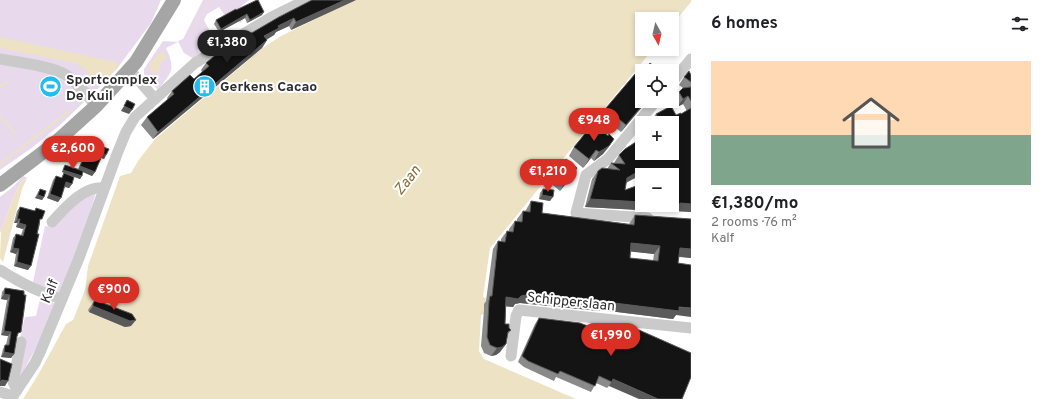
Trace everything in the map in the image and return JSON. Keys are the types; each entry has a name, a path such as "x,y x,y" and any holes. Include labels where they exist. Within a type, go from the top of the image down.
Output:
{"main road":[{"path":"0,185 54,144 96,106 136,62 174,0"}],"street":[{"name":"Kalf","path":"14,395 35,363 62,299 124,138 135,117 195,63 270,18 306,0"},
{"path":"0,59 49,68 65,74 78,84 96,106"},
{"path":"679,74 691,59"},
{"path":"129,69 155,99"},
{"path":"650,108 608,159 586,175 576,213 660,218"},
{"path":"52,222 72,200 99,187 104,188"},
{"path":"0,270 49,296 62,299"},
{"name":"Schipperslaan","path":"511,356 516,316 519,310 691,328"},
{"path":"0,392 14,395 13,382 21,342"}],"shaded area":[{"name":"Sportcomplex De Kuil","path":"0,0 161,0 151,23 119,66 93,94 83,101 84,102 60,125 33,147 0,170"},
{"path":"203,0 249,0 239,8 243,20 240,23 233,12 226,17 219,7 207,14 204,20 214,39 197,50 201,57 194,59 184,53 178,41 183,39"},
{"path":"163,41 178,42 166,48 172,66 167,79 158,90 144,74 144,69"},
{"path":"23,176 27,178 21,182 14,196 0,233 0,197 14,186"},
{"path":"97,189 85,230 62,291 51,291 33,282 45,226 53,227 63,210"},
{"path":"41,295 54,303 54,307 43,335 20,377 18,375 26,340 20,339 25,317 36,316"}],"water":[{"path":"210,0 188,40 190,36"},
{"name":"Zaan","path":"354,0 691,0 679,17 679,12 635,12 635,56 647,56 641,64 635,64 635,71 490,248 483,297 486,298 484,314 481,315 479,351 484,359 576,399 23,399 66,324 73,320 85,290 88,266 120,176 131,173 138,161 155,139 264,47 281,36"},
{"path":"0,37 115,62 119,66 106,80 93,80 85,69 75,63 0,48"},
{"path":"159,53 165,53 166,58 159,64 160,71 158,73 154,73 151,71 150,64"},
{"path":"27,178 22,189 3,262 0,258 1,230 21,182"}],"building":[{"path":"257,0 264,12 250,20 247,14 221,29 216,20"},
{"name":"Gerkens Cacao","path":"312,0 345,0 296,22 294,18 278,26 279,28 264,36 267,40 158,132 147,117 174,94 172,91 190,75 194,79 209,66 206,63 219,52 279,17"},
{"path":"689,71 691,75 691,82 684,77"},
{"path":"635,74 635,108 640,108 626,125 606,108"},
{"path":"691,87 691,101 688,96 683,99 679,92 683,88"},
{"path":"127,100 135,104 132,110 124,106"},
{"path":"667,108 672,108 676,115 681,114 691,108 691,204 679,204 679,168 635,168 635,173 627,178 625,190 635,186 635,202 590,199 598,171 602,168 620,170 611,163 625,164 619,155 635,143 635,160 679,160 679,116 657,116 656,114"},
{"path":"593,124 614,139 609,146 599,152 596,150 589,159 574,147"},
{"path":"85,144 99,149 100,146 109,149 106,155 103,153 95,172 80,166 85,156 76,153 78,147 82,149"},
{"path":"566,159 577,168 564,184 553,175"},
{"path":"65,165 83,171 82,176 63,170"},
{"path":"64,173 74,177 72,184 66,182 61,198 50,194 56,176 62,178"},
{"path":"40,189 46,191 44,197 38,195"},
{"path":"543,189 554,190 553,197 542,195"},
{"path":"531,201 543,203 542,213 634,225 635,215 691,219 691,249 680,248 678,263 691,265 691,308 679,307 679,311 606,302 526,295 521,296 518,299 506,297 505,324 509,324 509,328 511,330 508,332 506,344 502,347 497,348 490,345 487,337 489,301 490,296 492,296 498,241 505,242 507,231 513,232 515,221 522,222 523,211 530,212","holes":["631,243 660,246 658,261 630,258"]},
{"path":"20,207 35,211 36,208 45,211 42,219 40,219 37,234 39,234 31,266 17,262 19,249 13,248 16,234 23,236 26,225 19,223 20,219 17,219"},
{"path":"5,288 24,291 24,295 26,295 21,332 18,333 17,336 14,354 4,352 5,345 9,345 11,332 4,331 10,295 4,294"},
{"path":"95,300 132,314 136,320 130,321 93,306"},
{"path":"539,318 580,323 590,327 591,324 608,326 607,329 619,328 639,330 691,353 691,377 682,399 658,399 613,379 612,382 599,376 595,386 560,371 558,374 528,361 522,356"},
{"path":"0,359 12,364 8,381 2,380 0,382"}],"waterway":[{"path":"0,86 7,82"},
{"path":"0,164 69,111"},
{"path":"0,115 15,134"}],"place":[{"name":"Gerkens Cacao","path":"205,86"},
{"name":"Sportcomplex De Kuil","path":"50,87"}]}
